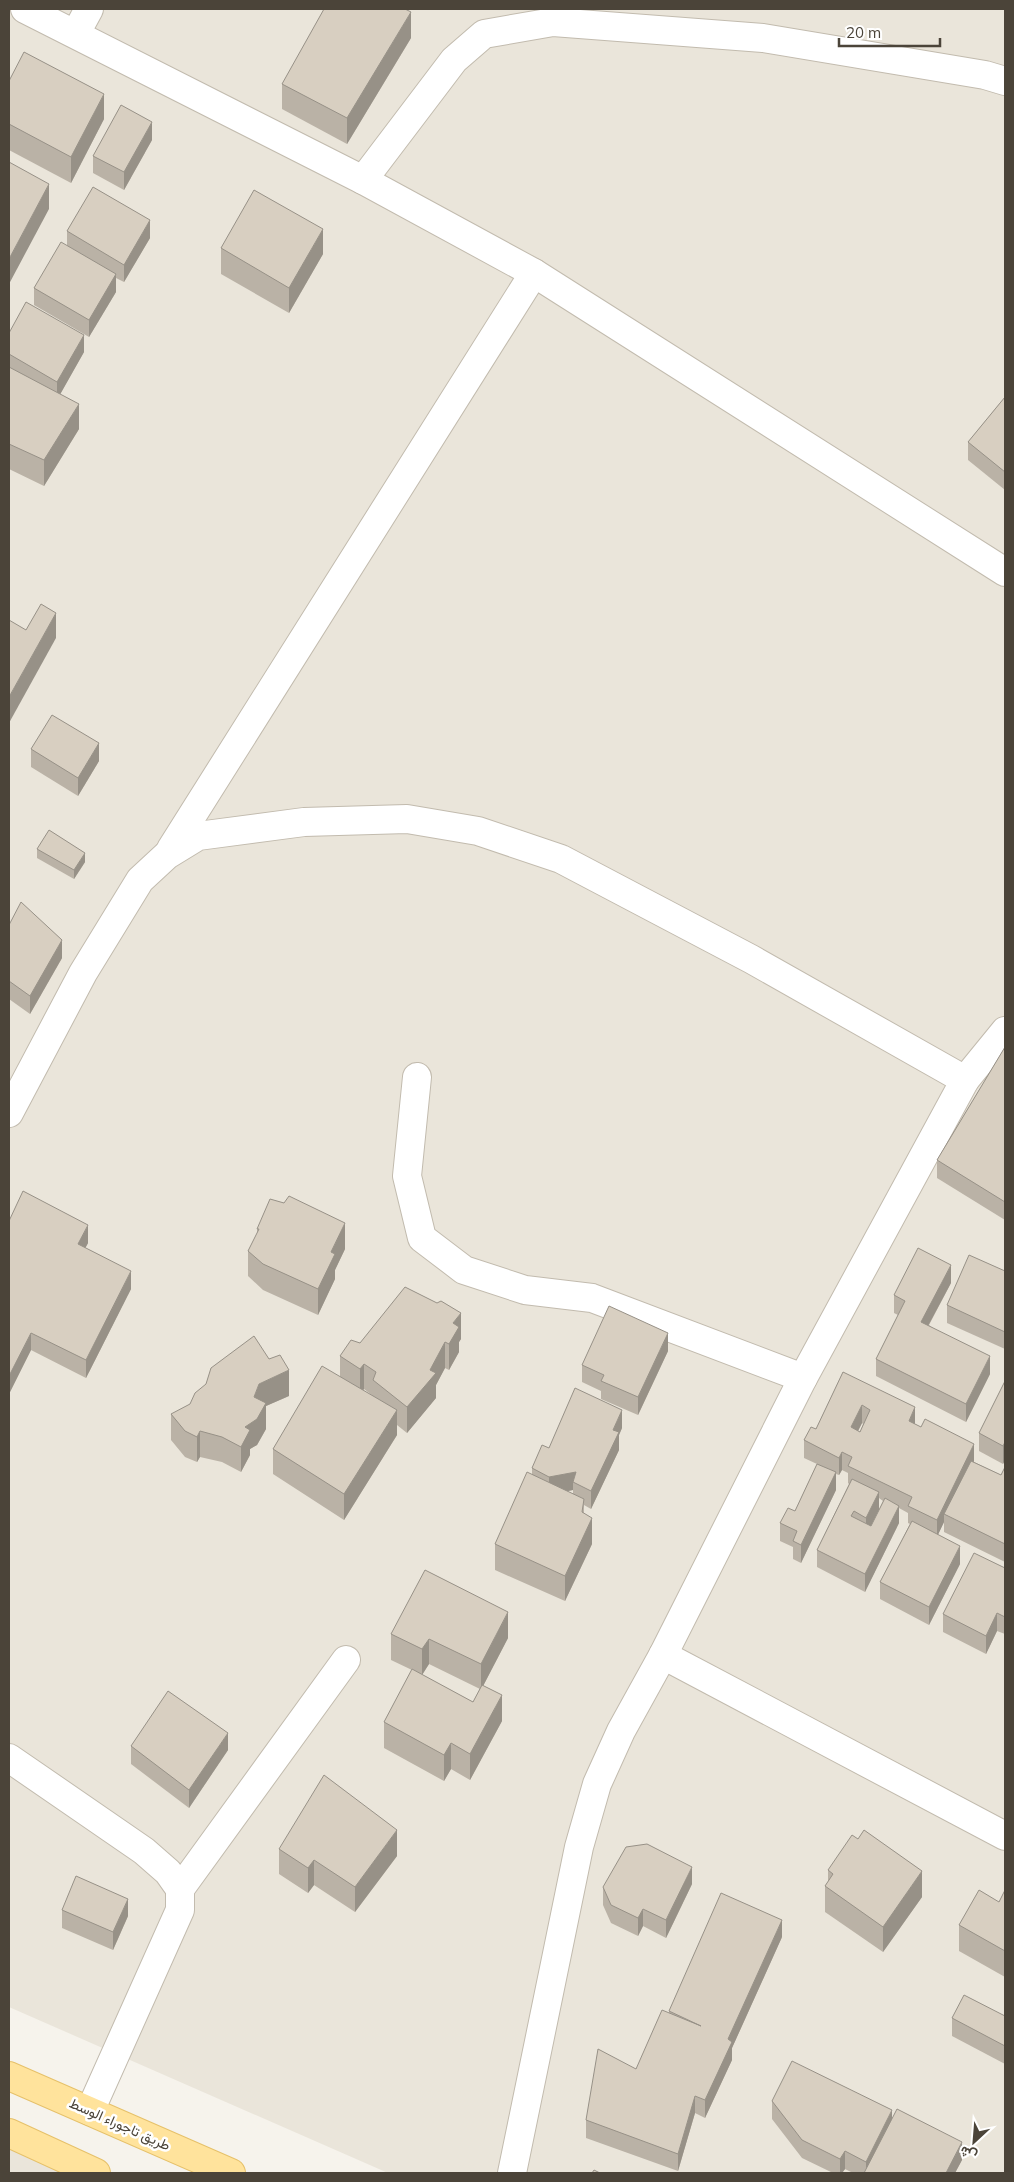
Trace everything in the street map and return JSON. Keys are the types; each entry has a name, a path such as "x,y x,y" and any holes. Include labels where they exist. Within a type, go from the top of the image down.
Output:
{"main road":[{"name":"طريق تاجوراء الوسط","path":"9,2076 231,2173"},
{"path":"9,2133 96,2173"}],"street":[{"path":"25,9 76,33 364,180 534,272 1005,572"},
{"path":"76,33 89,9"},
{"path":"364,180 454,60 484,34 551,15 763,38 985,75 1005,81"},
{"path":"167,855 534,272"},
{"path":"9,1113 83,973 140,880 167,855 198,836 304,822 406,819 478,831 561,860 751,959 965,1080"},
{"path":"512,2173 579,1847 595,1793 621,1731 663,1655 804,1378 965,1080 1005,1031"},
{"path":"417,1077 407,1176 422,1238 464,1270 525,1290 592,1298 804,1378"},
{"path":"663,1655 1005,1836"},
{"path":"180,1889 346,1660"},
{"path":"9,1758 144,1851 168,1872 180,1889 180,1910 90,2111"}],"shaded area":[{"path":"9,9 1005,9 1005,2173 388,2173 9,2007"},
{"path":"9,2139 85,2173 9,2173"}],"building":[{"path":"324,9 405,9 411,12 347,118 282,84"},
{"path":"24,52 104,94 71,157 9,124 9,81"},
{"path":"121,105 152,122 124,172 93,156"},
{"path":"9,162 49,184 9,259"},
{"path":"93,187 150,220 124,265 67,231"},
{"path":"254,190 323,229 289,288 221,248"},
{"path":"61,242 116,274 89,320 34,288"},
{"path":"26,302 84,335 57,382 9,354 9,333"},
{"path":"9,367 79,404 44,460 9,444"},
{"path":"1005,397 1005,472 968,442"},
{"path":"41,604 56,613 9,697 9,620 26,630"},
{"path":"52,715 99,743 78,778 31,749"},
{"path":"49,830 85,853 74,870 37,849"},
{"path":"21,902 62,940 30,996 9,981 9,925"},
{"path":"1005,1047 1005,1202 937,1160"},
{"path":"23,1191 88,1225 78,1244 131,1271 86,1360 31,1333 9,1376 9,1221"},
{"path":"289,1196 345,1223 331,1252 335,1254 318,1289 263,1264 248,1251 259,1229 257,1229 270,1199 284,1203"},
{"path":"918,1248 951,1265 921,1322 990,1356 966,1404 876,1359 905,1301 894,1295"},
{"path":"969,1255 1005,1271 1005,1332 947,1305"},
{"path":"405,1287 437,1303 441,1301 461,1313 453,1323 459,1327 449,1344 445,1342 430,1370 436,1373 407,1407 373,1380 376,1372 364,1364 360,1369 340,1356 351,1340 360,1343"},
{"path":"609,1306 668,1333 638,1397 601,1381 604,1375 582,1365"},
{"path":"254,1336 269,1359 280,1355 289,1370 259,1384 254,1397 266,1403 257,1419 245,1427 250,1430 241,1447 222,1437 200,1431 197,1437 185,1431 171,1414 190,1404 195,1393 206,1384 211,1368"},
{"path":"322,1366 397,1410 344,1494 273,1449"},
{"path":"843,1372 915,1407 909,1421 921,1427 925,1419 974,1444 937,1520 908,1506 912,1497 848,1466 852,1457 842,1452 839,1458 804,1440 811,1427 816,1429","holes":["862,1405 870,1410 860,1432 851,1427"]},
{"path":"1005,1381 1005,1442 1003,1446 979,1433"},
{"path":"575,1388 622,1410 613,1430 619,1432 591,1491 573,1482 576,1472 549,1477 532,1468 542,1445 549,1448"},
{"path":"971,1461 1001,1475 1005,1467 1005,1544 944,1514"},
{"path":"817,1464 836,1472 801,1545 793,1541 797,1531 780,1523 788,1508 795,1511"},
{"path":"527,1472 584,1499 582,1512 592,1518 565,1576 495,1544"},
{"path":"852,1479 879,1492 866,1518 854,1511 851,1516 871,1526 885,1498 899,1506 865,1574 817,1550"},
{"path":"912,1521 960,1546 929,1607 880,1582"},
{"path":"974,1553 1005,1568 1005,1617 997,1613 986,1636 943,1614"},
{"path":"425,1570 508,1612 481,1664 429,1639 422,1649 391,1634"},
{"path":"412,1669 473,1702 482,1685 502,1695 470,1754 451,1743 444,1755 384,1722"},
{"path":"168,1691 228,1733 189,1790 131,1746"},
{"path":"324,1775 397,1830 355,1887 314,1860 308,1868 279,1849"},
{"path":"864,1830 922,1871 883,1927 825,1886 833,1874 828,1870 852,1835 858,1839"},
{"path":"647,1844 692,1867 666,1920 643,1909 638,1918 611,1905 603,1887 626,1847"},
{"path":"76,1876 128,1899 113,1932 62,1910"},
{"path":"979,1890 999,1902 1005,1890 1005,1951 959,1925"},
{"path":"721,1893 782,1920 728,2039 732,2042 705,2100 695,2096 678,2154 586,2120 598,2049 636,2069 662,2010 701,2026 669,2011"},
{"path":"964,1995 1005,2016 1005,2046 952,2018"},
{"path":"792,2061 892,2110 866,2162 845,2151 840,2159 802,2140 772,2101"},
{"path":"897,2109 962,2142 946,2173 864,2173"}]}
